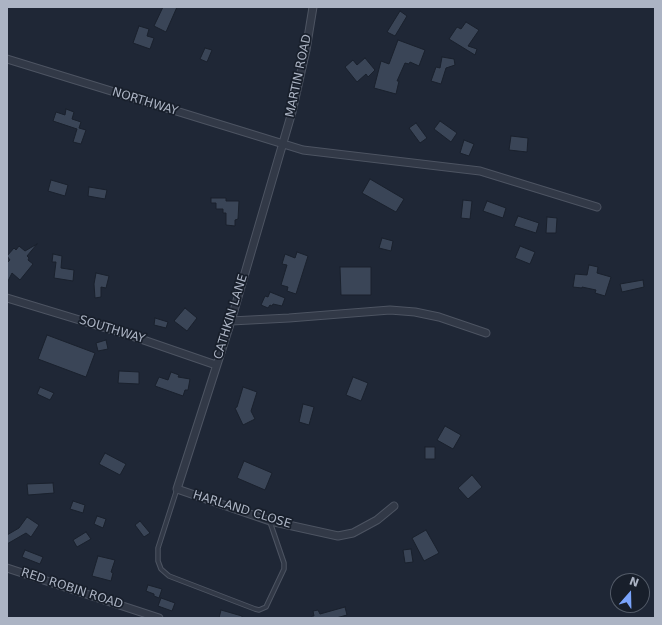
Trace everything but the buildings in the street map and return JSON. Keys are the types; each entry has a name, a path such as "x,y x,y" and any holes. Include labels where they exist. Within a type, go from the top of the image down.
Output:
{"street":[{"name":"MARTIN ROAD","path":"282,145 303,66 313,7"},
{"name":"NORTHWAY","path":"7,59 282,145 317,152 480,171 598,208"},
{"name":"CATHKIN LANE","path":"177,489 231,321 282,145"},
{"name":"SOUTHWAY","path":"7,298 129,335 216,365"},
{"path":"231,321 390,310 415,312 439,317 486,333"},
{"name":"HARLAND CLOSE","path":"177,489 270,521 342,536 353,533 377,520 394,506"},
{"name":"RED ROBIN ROAD","path":"7,568 159,618"}],"lane":[{"path":"177,489 158,548 158,561 161,569 169,576 259,610 266,606 284,569 284,563 270,521"}]}
